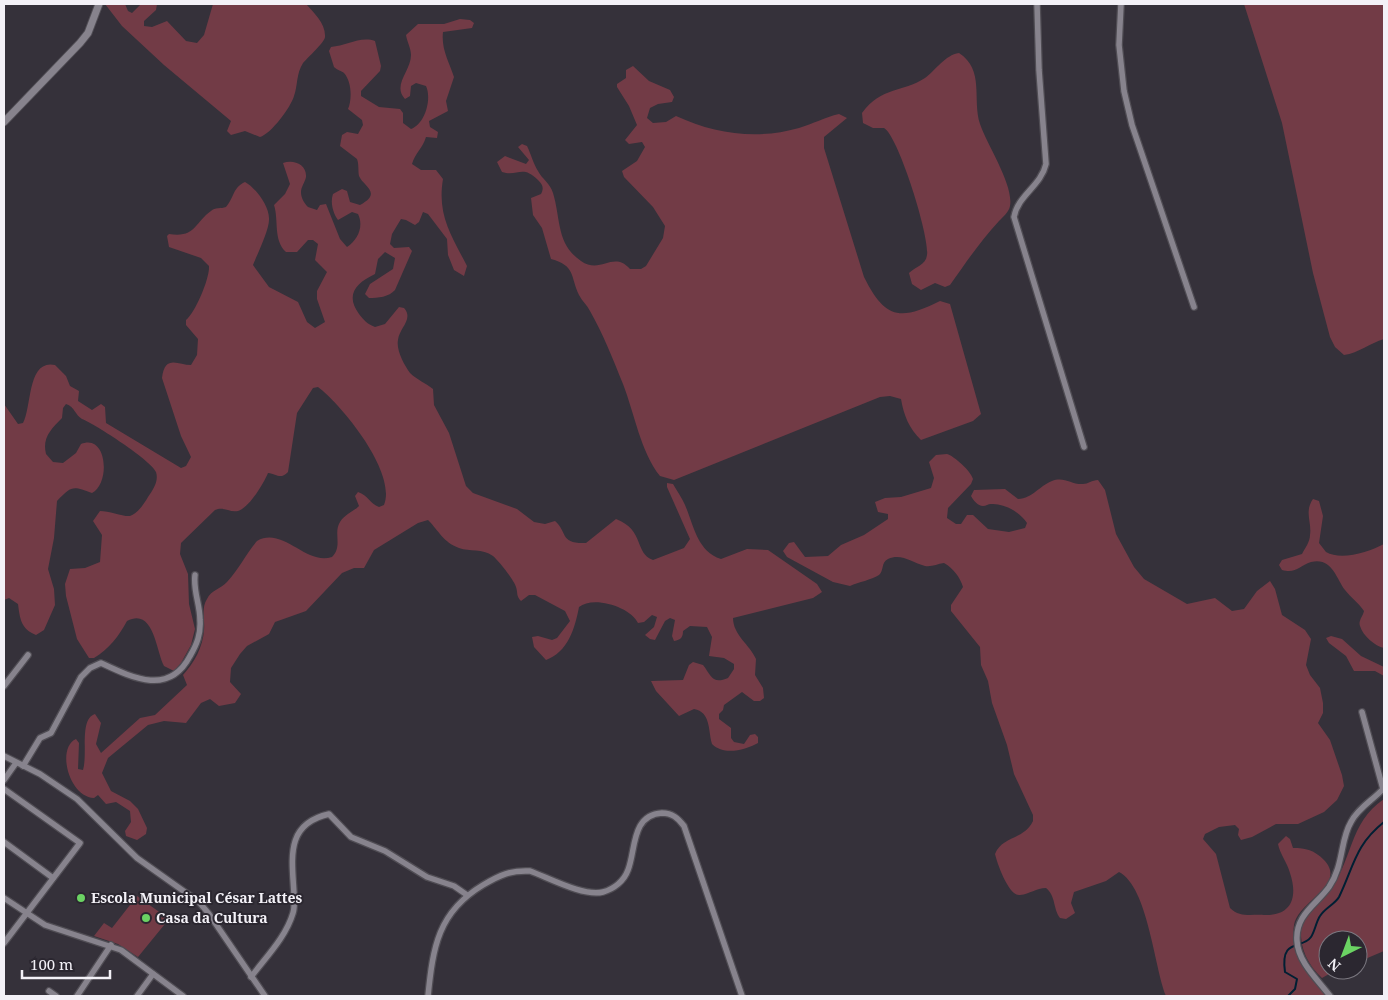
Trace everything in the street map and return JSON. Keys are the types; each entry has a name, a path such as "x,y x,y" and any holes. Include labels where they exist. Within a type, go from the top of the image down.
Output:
{"street":[{"path":"4,122 80,43 88,33 99,4"},
{"path":"1037,4 1039,70 1046,164 1044,172 1035,185 1020,200 1014,217 1084,446"},
{"path":"1121,4 1119,45 1124,91 1132,125 1194,307"},
{"path":"23,766 40,738 51,733 81,677 90,668 101,663 126,675 152,682 172,677 184,668 199,639 200,619 193,587 195,575"},
{"path":"4,686 28,655"},
{"path":"1330,996 1305,964 1297,944 1297,928 1302,916 1328,887 1339,867 1350,823 1382,789 1362,712"},
{"path":"4,756 59,786 77,799 137,858 199,902 265,996"},
{"path":"4,780 16,763"},
{"path":"4,788 80,843 4,943"},
{"path":"251,976 275,946 290,923 294,910 291,852 301,830 319,816 329,814 351,837 385,851 427,877 454,886 467,895"},
{"path":"428,996 432,958 441,926 467,895 501,874 520,870 530,871 588,893 602,893 615,887 628,871 635,834 648,817 658,814 670,814 678,818 684,826 742,996"},
{"path":"4,842 53,878"},
{"path":"4,898 45,925 111,945 121,950 183,996"},
{"path":"77,996 111,945"},
{"path":"136,996 153,974"},
{"path":"49,991 56,996"}],"shaded area":[{"path":"105,4 125,4 128,11 132,13 141,4 157,4 156,10 144,21 144,26 152,27 167,21 186,41 197,43 204,35 213,4 306,4 322,23 325,37 303,63 299,71 292,101 275,126 260,137 245,131 231,135 227,131 231,121 164,65 122,26"},
{"path":"1244,4 1384,4 1384,339 1349,354 1344,355 1335,347 1330,337 1313,273 1282,123"},
{"path":"460,19 470,20 474,23 472,28 443,32 444,50 454,77 446,101 448,111 429,121 430,127 438,132 437,138 426,137 412,164 421,170 436,170 443,179 442,203 444,214 451,234 467,266 464,276 454,270 448,255 447,239 428,214 423,212 419,222 415,225 401,219 392,234 390,244 394,248 409,247 412,251 395,290 387,296 380,297 369,298 365,294 370,284 393,269 395,258 385,252 378,259 375,274 363,281 355,290 353,301 361,316 375,327 385,324 399,307 404,308 407,312 407,320 398,340 399,353 410,373 433,389 434,405 449,433 466,486 473,493 517,509 534,522 545,524 555,521 565,536 572,542 586,543 616,519 631,529 643,552 653,560 684,548 690,539 667,487 667,483 673,484 685,505 697,537 701,544 713,555 721,559 747,549 768,550 817,584 822,592 813,598 733,618 736,630 756,659 755,675 763,688 764,698 760,701 754,701 742,692 724,705 723,710 719,714 719,719 731,728 731,738 734,742 744,744 750,735 755,734 758,737 758,743 741,750 722,750 712,744 708,722 703,714 694,709 679,716 656,691 651,681 683,680 689,665 693,662 703,665 715,680 728,678 734,669 734,664 724,658 709,656 712,637 707,627 690,626 683,631 681,638 674,641 672,636 675,620 670,618 665,621 655,640 650,639 645,635 654,627 657,617 652,615 644,622 638,623 628,612 620,608 611,604 593,602 579,607 573,631 565,645 554,656 546,660 534,647 532,637 538,636 552,640 557,638 570,621 565,611 535,595 529,595 521,601 518,598 516,587 512,580 493,556 485,552 454,546 428,520 418,523 374,550 364,568 354,568 342,573 306,611 275,622 269,634 247,646 231,668 230,682 241,694 235,703 219,706 210,699 201,703 186,723 164,721 148,725 108,758 102,773 111,791 130,801 138,809 147,828 146,834 137,840 126,836 125,831 131,822 130,811 116,802 106,804 98,795 94,798 85,796 72,781 66,761 70,744 76,739 79,743 78,769 83,770 85,729 90,717 95,714 101,723 96,744 101,753 140,718 155,715 187,685 183,675 194,660 202,643 204,606 209,596 227,582 257,541 276,538 313,556 322,558 332,557 338,544 337,531 340,522 359,506 355,496 358,492 376,506 384,505 386,492 383,476 365,441 353,424 329,396 318,387 313,388 297,413 288,472 281,476 268,473 256,495 247,505 238,511 215,510 181,543 180,554 188,574 189,604 195,629 191,645 181,663 174,671 164,666 153,633 143,620 136,618 127,621 117,637 104,651 94,658 89,658 77,639 66,596 65,584 70,569 85,568 100,562 102,535 93,521 100,511 127,516 135,513 154,488 157,479 156,472 145,460 110,435 80,417 66,404 63,408 62,418 46,438 46,454 53,462 63,463 76,453 81,444 90,443 101,452 104,470 98,488 92,493 73,488 57,501 54,538 48,569 54,589 55,605 44,630 36,635 31,633 22,623 18,604 9,598 4,600 4,404 18,424 23,423 35,376 39,369 46,365 55,365 66,376 70,386 79,391 78,401 92,410 101,404 105,407 106,423 181,468 186,466 191,457 181,436 162,378 169,363 191,365 197,355 198,339 186,325 186,320 194,310 201,295 207,279 209,266 201,258 169,247 167,236 169,234 178,235 190,232 213,210 226,207 238,187 245,182 262,198 269,215 267,230 253,265 269,287 298,302 307,322 315,328 325,322 317,299 317,291 327,272 315,260 318,244 313,240 308,240 297,252 286,252 279,242 274,205 285,194 290,184 283,163 295,162 302,166 306,173 301,192 302,198 308,207 317,210 320,205 326,204 340,239 347,247 354,241 359,232 360,219 358,214 352,212 338,220 332,207 333,194 342,189 347,191 350,202 360,205 367,201 371,193 359,176 357,159 340,146 342,135 347,132 358,134 363,125 362,120 348,109 351,96 349,81 344,73 334,67 329,51 331,47 358,40 375,41 381,66 380,71 361,91 361,96 379,107 400,109 403,113 403,123 411,129 423,117 428,104 428,91 426,86 416,83 411,86 410,96 405,99 402,94 401,83 411,55 406,35 418,24 444,24"},
{"path":"959,53 967,60 975,76 980,124 1004,176 1010,197 1010,206 950,285 945,287 935,283 921,290 912,284 909,273 922,264 927,255 924,229 912,187 890,135 884,128 873,128 863,123 862,113 877,98 917,83 949,57"},
{"path":"633,66 649,81 670,90 674,97 672,102 658,104 650,108 647,118 653,123 666,122 676,116 721,131 768,134 783,132 839,114 847,118 824,137 824,148 864,277 879,301 895,312 914,312 940,301 950,304 981,414 973,421 921,440 913,431 908,421 901,399 890,396 880,397 674,480 660,476 653,467 643,444 623,384 599,329 589,309 579,295 568,268 551,259 542,228 533,215 531,198 541,194 542,185 533,175 528,173 502,172 497,162 505,156 526,164 529,160 518,147 522,144 527,146 536,168 552,190 563,239 567,247 581,261 588,265 618,262 630,269 641,269 646,266 663,238 665,226 653,207 624,177 622,171 637,161 645,147 642,142 629,144 625,140 637,125 629,106 617,87 617,84 626,78 626,70"},
{"path":"947,454 962,464 973,479 971,484 948,508 947,518 956,524 961,524 967,515 973,515 988,529 1009,532 1025,528 1027,523 1011,509 996,504 981,506 978,504 971,496 974,490 1005,489 1018,499 1032,494 1047,483 1056,480 1083,484 1098,480 1105,490 1116,534 1134,567 1144,579 1187,604 1215,598 1232,611 1244,609 1257,591 1270,581 1275,589 1282,615 1305,630 1311,639 1306,665 1310,675 1320,688 1323,703 1323,713 1318,723 1330,740 1344,786 1337,800 1324,812 1298,824 1276,824 1252,837 1241,840 1238,835 1239,829 1235,825 1219,827 1205,834 1203,839 1216,854 1230,908 1242,914 1273,914 1281,912 1290,903 1293,897 1292,882 1289,869 1278,844 1286,836 1290,839 1293,848 1310,850 1324,860 1330,869 1330,877 1320,893 1297,916 1294,925 1294,935 1295,945 1302,963 1326,996 1166,996 1149,928 1137,893 1129,880 1119,872 1106,881 1074,892 1071,903 1075,913 1066,919 1060,918 1051,895 1046,888 1020,895 1012,891 1001,871 995,854 1003,844 1029,827 1033,821 1033,815 1014,774 1007,745 992,703 988,681 981,665 980,647 951,611 951,605 963,587 958,576 944,563 925,566 893,557 884,562 879,575 850,586 833,582 787,557 783,551 789,543 794,542 805,557 828,556 841,545 864,535 888,519 888,514 878,512 875,502 931,488 934,478 929,462 936,455"},
{"path":"1313,499 1319,501 1323,516 1319,543 1326,552 1332,555 1347,556 1371,550 1384,544 1384,648 1373,643 1362,630 1360,620 1364,611 1345,590 1329,565 1318,561 1311,562 1294,570 1287,571 1282,570 1279,565 1282,560 1302,554 1307,545 1310,538 1309,508"},
{"path":"1331,636 1342,639 1361,656 1384,667 1384,676 1375,671 1354,671 1346,656 1329,643 1326,638"},
{"path":"1384,799 1384,951 1368,958 1368,930 1318,930 1318,974 1309,962 1302,944 1302,925 1336,881 1357,831 1372,809"},
{"path":"137,896 169,919 138,957 118,944 94,936 104,923 112,928"}],"waterway":[{"path":"1288,996 1295,989 1297,979 1285,972 1284,961 1286,954 1293,946 1307,941 1311,937 1320,916 1339,897 1361,848 1374,831 1384,822"}],"place":[{"name":"Escola Municipal César Lattes","path":"81,898"},
{"name":"Casa da Cultura","path":"146,918"}]}
